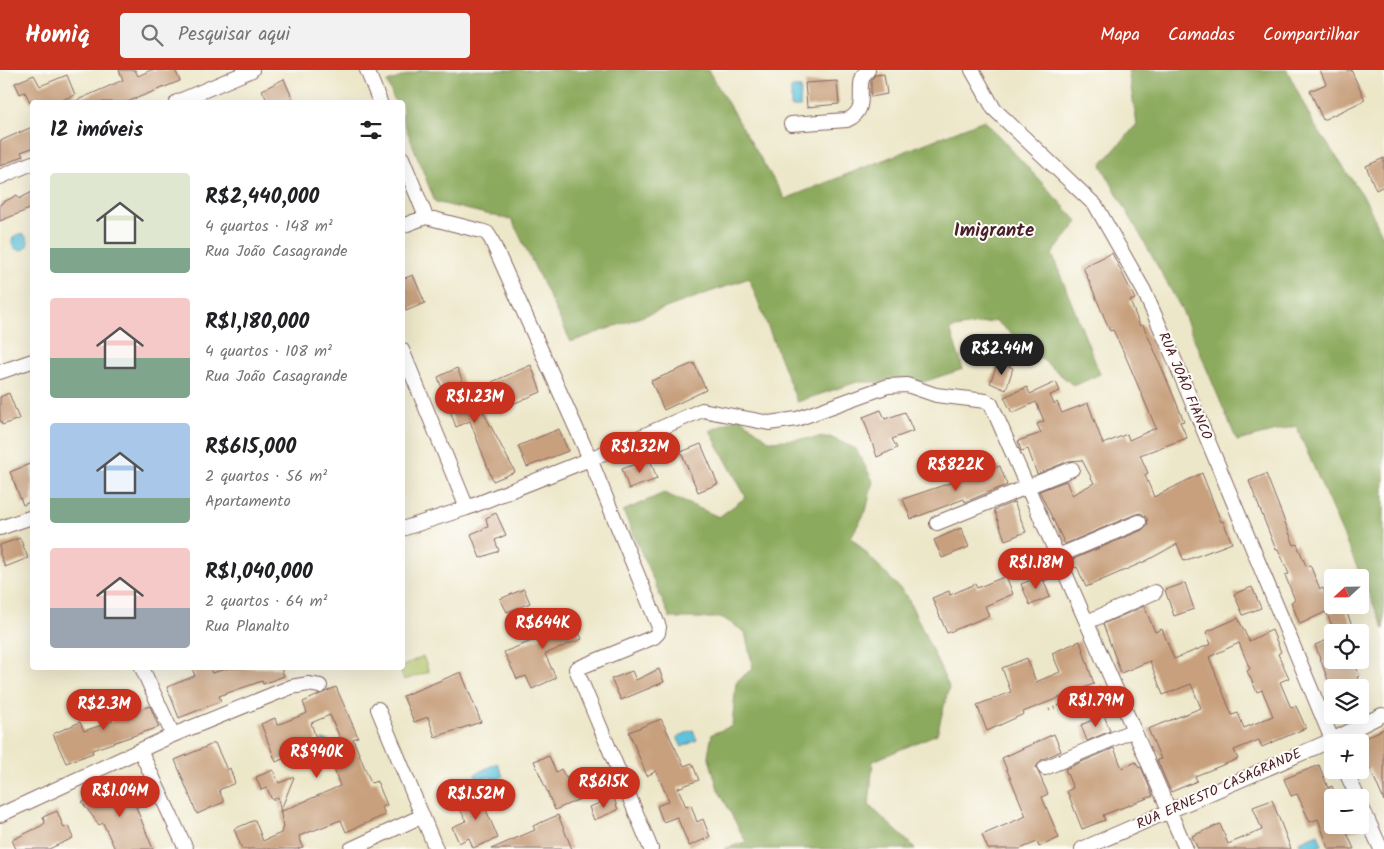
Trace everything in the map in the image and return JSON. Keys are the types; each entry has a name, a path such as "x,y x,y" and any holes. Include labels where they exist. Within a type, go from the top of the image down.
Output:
{"street":[{"path":"197,99 252,70"},
{"path":"367,70 379,100"},
{"path":"791,124 853,118 860,109 861,80 868,70"},
{"name":"RUA JOÃO FIANCO","path":"972,70 994,109 1096,206 1118,241 1144,291 1172,354 1329,734"},
{"path":"0,177 30,164"},
{"path":"405,165 426,217"},
{"path":"405,225 426,217 487,233 590,459 659,627 658,633 654,637 576,669 651,849"},
{"path":"0,372 30,362"},
{"path":"405,366 408,381 467,508"},
{"path":"405,528 467,508 590,459 702,410 769,422 797,419 888,386 900,384 936,395 981,399 991,404 1186,849"},
{"path":"936,523 1072,469"},
{"path":"0,528 30,518"},
{"path":"1058,556 1139,522"},
{"path":"1087,622 1155,592"},
{"path":"143,670 173,735"},
{"path":"0,815 173,735 291,687 308,684 320,686"},
{"path":"378,709 436,849"},
{"name":"RUA ERNESTO CASAGRANDE","path":"1345,734 1382,715"},
{"path":"1046,768 1134,730"},
{"name":"RUA ERNESTO CASAGRANDE","path":"1082,849 1324,745"},
{"path":"140,750 186,849"},
{"path":"351,849 422,816"},
{"path":"1369,823 1381,849"}],"path":[{"path":"1049,710 1112,681"}],"green space":[{"path":"422,70 708,70 785,199 984,120 1078,222 1052,254 1100,374 1074,386 996,321 950,329 963,369 923,382 857,382 797,402 749,278 571,342 512,220 435,202 405,125 405,100 394,100 387,82"},
{"path":"1128,70 1287,70 1313,123 1364,197 1384,238 1384,629 1369,594 1369,569 1358,569 1296,426 1237,441 1181,308 1101,165 1137,124"},
{"path":"739,417 770,441 830,437 856,449 873,481 866,511 851,537 907,596 949,687 937,734 873,761 869,805 916,849 724,849 746,842 718,789 708,755 712,734 732,726 736,682 753,668 745,632 723,618 670,618 623,511 664,493 719,517 746,497 710,431"},
{"path":"423,656 429,672 404,680 400,670 405,670 405,665"}],"water":[{"path":"791,88 801,88 800,107 791,107"},
{"path":"20,234 28,242 20,250 12,242"},
{"path":"693,730 697,740 682,747 677,737"},
{"path":"323,739 336,745 333,753 319,747"},
{"path":"497,763 503,776 493,781 491,776 478,782 475,774"},
{"path":"1318,834 1322,845 1313,849 1302,849 1299,842"}],"building":[{"path":"119,70 135,70 138,76 151,70 175,70 180,81 132,100 78,100 123,80"},
{"path":"1320,70 1351,70 1365,100 1323,120 1310,91 1326,84"},
{"path":"884,74 887,94 871,97 871,80 875,75"},
{"path":"34,75 40,86 67,75 75,95 61,100 30,100 30,102 25,92 20,94 15,83"},
{"path":"284,79 293,100 267,100 262,90"},
{"path":"837,81 839,104 807,107 805,83"},
{"path":"30,128 30,149 21,152 23,156 0,166 0,141"},
{"path":"1384,158 1384,186 1376,190 1366,166"},
{"path":"30,193 30,209 0,221 0,204 17,195 19,199"},
{"path":"1112,253 1135,299 1130,301 1140,326 1143,325 1153,347 1184,421 1180,422 1187,438 1140,455 1148,473 1145,475 1154,497 1202,473 1221,522 1223,521 1232,543 1184,561 1177,544 1146,561 1086,587 1077,567 1075,568 1071,560 1142,530 1148,524 1147,518 1141,513 1136,514 1065,544 1039,491 1066,481 1072,495 1094,483 1082,460 1069,461 1037,474 1028,449 1021,451 1018,441 1041,433 1037,424 1044,421 1036,402 1012,413 1004,397 1027,387 1030,394 1056,382 1060,391 1050,395 1054,404 1057,402 1062,413 1088,403 1103,444 1127,434 1129,440 1156,428 1125,355 1113,330 1110,331 1083,267"},
{"path":"413,275 425,303 406,311 405,309 405,278"},
{"path":"998,362 1013,368 1006,390 990,383"},
{"path":"694,363 706,390 664,410 651,381"},
{"path":"531,365 541,392 503,408 492,382"},
{"path":"457,368 472,403 477,400 515,472 493,481 470,421 456,427 438,377"},
{"path":"9,393 19,419 2,425 0,419 0,397"},
{"path":"881,410 885,419 905,412 913,431 892,439 897,448 877,457 863,417"},
{"path":"559,429 568,451 527,467 518,446"},
{"path":"701,444 718,484 698,492 681,452"},
{"path":"650,459 657,479 629,489 622,469"},
{"path":"30,464 30,502 23,505 10,472"},
{"path":"1000,466 1007,485 965,502 964,499 911,519 903,499 956,481 955,479 974,471 976,475"},
{"path":"1266,474 1294,545 1297,544 1306,566 1310,565 1320,589 1323,588 1324,590 1324,613 1300,624 1291,602 1295,600 1285,575 1289,574 1278,549 1276,550 1249,481"},
{"path":"1014,502 1026,532 1005,540 994,510"},
{"path":"496,513 506,535 495,540 499,551 480,558 471,534 488,527 486,518"},
{"path":"961,528 969,547 942,558 934,540"},
{"path":"20,538 28,558 5,567 0,554 0,545"},
{"path":"1048,559 1054,577 1044,581 1037,564"},
{"path":"1006,576 1013,594 985,606 989,616 947,633 932,598 949,591 950,595 975,584 977,588"},
{"path":"1042,576 1050,597 1030,605 1021,584"},
{"path":"1185,583 1194,609 1174,616 1165,590"},
{"path":"1252,587 1261,608 1243,615 1234,594"},
{"path":"524,589 530,603 507,612 500,599"},
{"path":"1144,606 1155,632 1162,629 1174,659 1211,644 1206,632 1238,618 1249,641 1272,630 1281,652 1278,654 1289,678 1280,682 1291,708 1296,706 1306,728 1262,747 1259,740 1234,750 1238,759 1195,776 1197,781 1171,792 1157,760 1161,759 1148,729 1201,708 1191,684 1163,695 1150,661 1121,673 1103,624","holes":["1239,643 1250,669 1247,671 1257,692 1262,690 1273,716 1244,728 1238,713 1232,715 1209,657"]},
{"path":"569,610 582,639 545,654 556,678 532,689 526,676 517,679 504,652 549,634 543,621"},
{"path":"1327,614 1347,614 1351,624 1331,624"},
{"path":"1080,641 1094,684 1023,712 1024,714 987,731 977,705 1011,692 1002,668 1027,658 1036,682 1060,672 1052,653"},
{"path":"1324,641 1324,669 1357,669 1360,676 1357,677 1358,679 1328,679 1315,645"},
{"path":"659,669 664,682 621,700 611,679 632,671 636,680"},
{"path":"193,670 211,670 212,673 222,670 282,670 284,676 263,684 262,681 219,696 221,701 179,718 167,687 195,676"},
{"path":"461,672 481,722 435,737 428,717 414,722 403,696"},
{"path":"336,687 358,737 353,739 371,783 377,781 387,805 382,807 385,815 346,832 341,820 299,836 303,847 297,849 242,849 234,829 255,820 263,841 281,833 283,826 281,812 340,786 330,758 346,752 330,715 311,723 316,738 314,744 276,762 261,724 275,718 277,725 307,713 303,702"},
{"path":"108,697 130,714 150,706 159,727 92,750 93,753 66,763 53,734 80,722 84,731 113,721 97,707"},
{"path":"1104,715 1110,731 1087,741 1081,725"},
{"path":"661,719 684,766 692,763 699,780 678,788 686,807 691,805 697,822 703,819 710,837 689,846 677,817 663,822 657,806 669,801 656,771 647,776 629,732"},
{"path":"1384,729 1384,801 1369,768 1369,736"},
{"path":"1054,734 1061,751 1041,760 1036,767 1048,794 1042,797 1059,838 1039,847 1037,842 1020,849 988,849 982,835 1026,816 1002,758"},
{"path":"215,743 227,770 230,768 235,783 219,790 224,802 197,814 175,760"},
{"path":"1114,748 1122,768 1136,762 1139,768 1141,767 1153,796 1103,815 1105,820 1082,829 1067,791 1073,788 1065,769"},
{"path":"549,756 556,772 561,769 566,778 576,773 581,784 573,786 580,799 555,810 534,761"},
{"path":"1319,765 1328,788 1332,786 1333,789 1324,789 1324,834 1347,834 1354,849 1329,849 1318,819 1310,822 1297,794 1291,796 1284,779"},
{"path":"273,770 279,783 294,777 280,811 278,797 272,800 267,788 261,790 256,777"},
{"path":"131,782 141,805 136,807 153,849 115,849 103,823 99,825 82,802"},
{"path":"487,790 492,802 484,805 498,838 473,848 469,838 459,843 452,827 466,821 457,803"},
{"path":"614,798 618,810 594,820 589,807"},
{"path":"1272,800 1291,849 1198,849 1192,836 1220,824 1228,844 1262,830 1253,807"},
{"path":"57,811 64,828 68,826 73,838 49,849 16,849 12,840 41,826 45,823 43,817"},
{"path":"558,815 572,849 491,849 535,830 533,826"}],"district":[{"name":"Imigrante","path":"994,231"}]}
